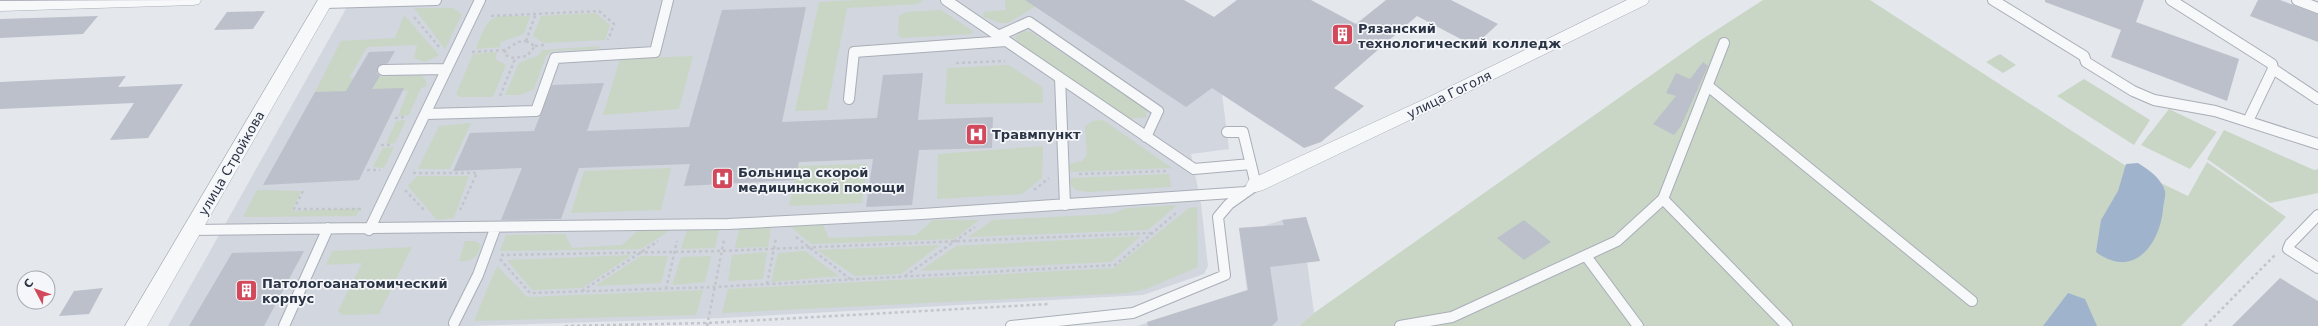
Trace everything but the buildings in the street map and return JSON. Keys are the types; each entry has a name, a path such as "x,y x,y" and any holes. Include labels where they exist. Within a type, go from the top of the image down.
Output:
{"street":[{"path":"0,6 111,1 193,0"},
{"name":"улица Гоголя","path":"1251,188 1433,102 1641,0"},
{"name":"улица Стройкова","path":"136,326 325,1"}],"lane":[{"path":"325,1 436,0"},
{"path":"369,230 480,0"},
{"path":"425,114 536,111 556,58 655,52 668,0"},
{"path":"946,0 1194,170 1251,164"},
{"path":"1993,0 2084,56 2086,62 2133,91 2154,100 2215,110 2318,144"},
{"path":"2171,0 2266,60 2273,69 2318,100"},
{"path":"2297,0 2318,8"},
{"path":"849,99 854,52 1002,38 1029,22 1158,111 1146,137"},
{"path":"1400,326 1433,324 1452,317 1617,241 1647,216 1663,199 1724,43"},
{"path":"383,70 447,69"},
{"path":"2248,121 2273,69"},
{"path":"1060,78 1065,205"},
{"path":"1708,86 1972,301"},
{"path":"1227,132 1243,132 1251,164 1251,188"},
{"path":"192,230 328,228 369,230 494,229 779,222 959,213 1196,196 1251,188"},
{"path":"1011,326 1133,313 1225,275 1218,217 1229,204 1251,188"},
{"path":"1663,199 1787,326"},
{"path":"2318,215 2290,244 2288,249 2318,268"},
{"path":"284,326 328,228"},
{"path":"454,323 478,275 494,229"},
{"path":"1586,256 1638,326"}],"path":[{"path":"401,1 444,52 455,52"},
{"path":"488,17 494,14 599,11 614,24 606,42"},
{"path":"526,41 536,13"},
{"path":"471,46 468,52 505,50 518,42 526,41 535,46 534,51 529,56 515,59 505,55 505,50"},
{"path":"507,98 499,98 515,59"},
{"path":"956,64 1011,60"},
{"path":"395,118 410,117"},
{"path":"381,145 397,145"},
{"path":"408,178 414,166"},
{"path":"411,173 477,173 458,215"},
{"path":"400,194 406,183"},
{"path":"403,188 430,217"},
{"path":"304,191 294,209 361,208 368,213"},
{"path":"1152,233 722,251 496,255 530,293 714,287 1115,265 1196,196"},
{"path":"779,222 808,248 850,280"},
{"path":"767,284 779,222"},
{"path":"707,324 728,224"},
{"path":"666,289 674,252 682,225"},
{"path":"581,292 682,225"},
{"path":"2204,326 2274,255 2288,249"},
{"path":"565,326 707,324 1054,304"}],"shaded area":[{"name":"Больница скорой медицинской помощи","path":"351,0 1097,0 1222,94 1229,149 1191,154 1201,204 1208,266 1204,274 1143,295 721,318 470,326 168,326"},
{"path":"1306,217 1320,261 1307,262 1314,313 1299,326 1137,326 1247,290 1239,228 1264,226 1282,220"}],"green space":[{"path":"857,0 923,0 918,4 847,8 827,110 795,111 819,2"},
{"path":"1005,0 1046,0 1008,23 1001,23 983,17 984,12 1006,10"},
{"path":"1763,0 1870,0 2129,168 2188,196 2207,162 2286,217 2181,326 1299,326 1314,313 1701,40"},
{"path":"414,8 453,8 462,14 445,49"},
{"path":"941,10 973,31 971,34 902,38 898,35 899,16 906,12"},
{"path":"596,13 610,25 605,40 543,43 533,36 541,16"},
{"path":"404,15 439,55 425,62 414,58 417,45 367,47 349,78 422,75 427,86 421,88 409,115 398,116 408,91 315,92 341,41 395,38"},
{"path":"508,16 530,16 524,34 501,42 500,47 476,49 485,28 494,18"},
{"path":"1024,31 1031,32 1144,108 1147,112 1146,117 1129,119 1017,42 1015,36"},
{"path":"600,46 598,49 552,51 546,56 534,89 520,95 505,95 519,63 539,55 542,50"},
{"path":"497,52 495,59 506,65 493,97 460,97 456,94 473,54"},
{"path":"2000,54 2016,65 2003,73 1986,62"},
{"path":"693,56 679,109 603,115 620,59"},
{"path":"1009,65 1042,87 1043,103 945,104 947,68"},
{"path":"2084,79 2150,120 2134,145 2057,96"},
{"path":"2169,109 2217,132 2190,169 2141,145"},
{"path":"406,120 395,143 386,144 396,121"},
{"path":"1103,120 1172,168 1070,172 1070,164 1082,161 1087,155 1085,126 1093,121"},
{"path":"471,123 450,169 418,169 439,126"},
{"path":"2224,130 2314,170 2318,169 2318,193 2270,203 2207,159"},
{"path":"1043,146 1042,178 1022,194 937,199 938,154"},
{"path":"394,147 384,168 373,167 383,148"},
{"path":"867,164 862,203 789,206 798,166"},
{"path":"671,168 661,210 571,213 584,171"},
{"path":"1169,174 1171,187 1088,192 1076,190 1070,184 1071,178"},
{"path":"417,176 469,176 454,218 437,220 408,186"},
{"path":"257,190 301,191 292,211 361,208 356,216 243,217"},
{"path":"1177,205 1148,230 968,237 993,220 1111,214 1127,208"},
{"path":"1197,207 1198,267 1146,289 1128,293 722,313 728,289 1114,268 1189,208"},
{"path":"933,220 979,220 954,239 811,244 791,227 823,225 829,238 916,235"},
{"path":"771,227 768,247 735,248 739,229"},
{"path":"672,229 641,249 500,251 506,235 565,234 572,248 622,245 639,230"},
{"path":"687,230 719,230 715,248 681,249"},
{"path":"1141,236 1111,262 920,271 956,246"},
{"path":"465,241 475,241 481,245 480,249 476,256 470,260 459,261"},
{"path":"940,245 901,274 855,276 817,250"},
{"path":"412,247 379,314 342,315 338,311 362,263 326,265 332,251"},
{"path":"805,251 839,276 771,282 778,253"},
{"path":"767,252 763,279 728,281 732,255"},
{"path":"632,255 582,288 532,290 507,260"},
{"path":"641,256 668,256 661,283 595,286"},
{"path":"711,256 705,282 672,285 681,257"},
{"path":"497,266 527,297 703,290 696,315 474,321"}],"water":[{"path":"2138,163 2158,178 2165,191 2165,198 2160,224 2150,247 2142,255 2132,260 2121,262 2109,259 2096,252 2101,220 2118,191 2126,164"},
{"path":"2068,293 2085,299 2097,326 2043,326"}],"place":[{"name":"Рязанский технологический колледж","path":"1343,35"},
{"name":"Травмпункт","path":"977,134"},
{"name":"Больница скорой медицинской помощи","path":"723,179"},
{"name":"Патологоанатомический корпус","path":"247,290"}]}
